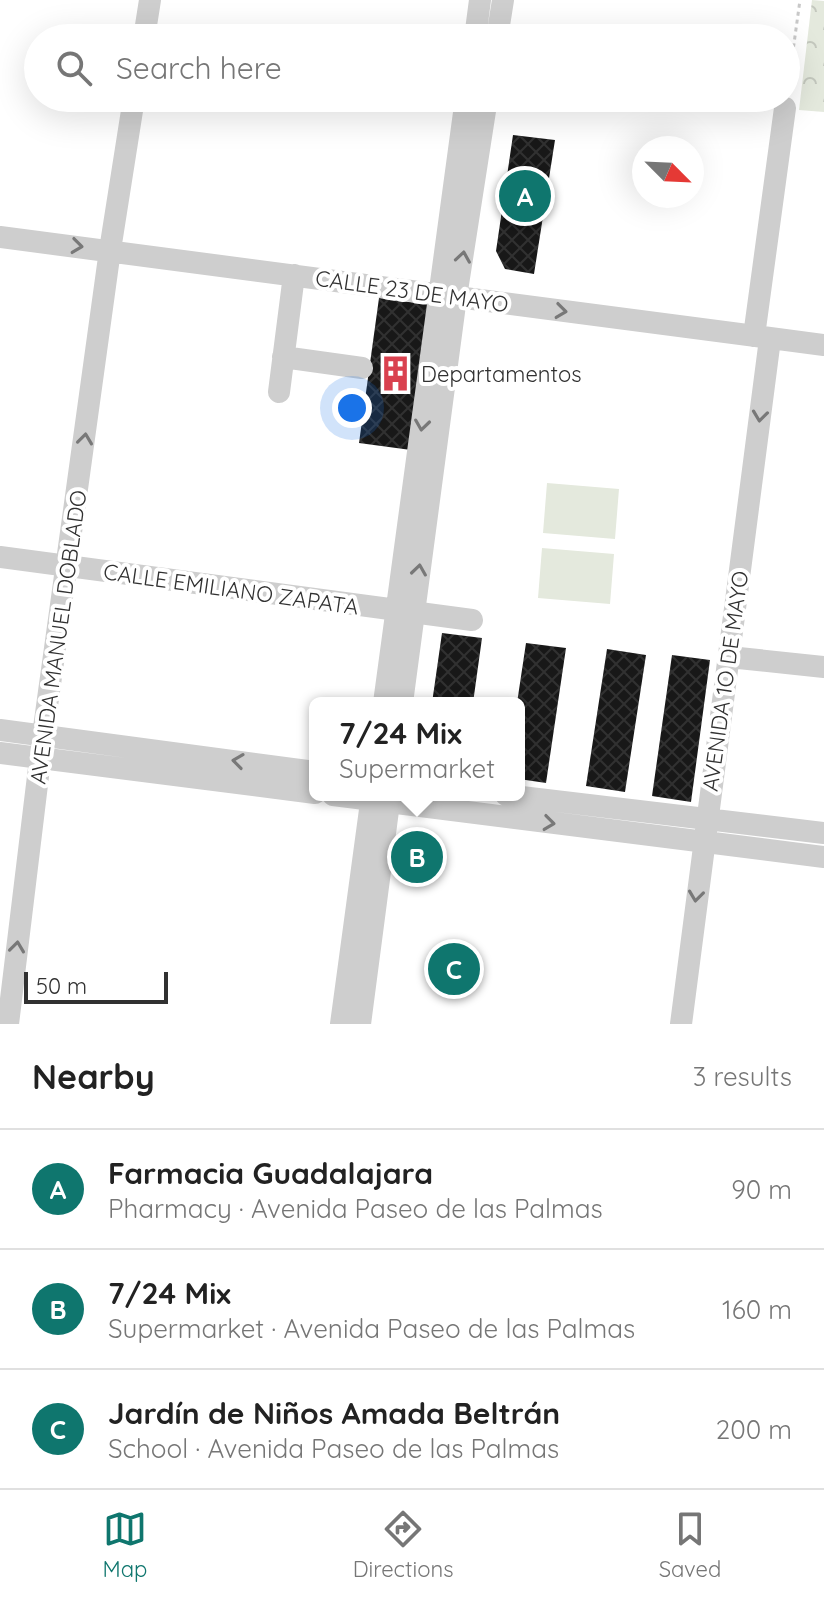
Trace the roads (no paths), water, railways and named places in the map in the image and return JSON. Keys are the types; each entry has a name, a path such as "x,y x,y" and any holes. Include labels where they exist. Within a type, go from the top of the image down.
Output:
{"street":[{"path":"146,24 150,0"},
{"path":"477,24 480,0"},
{"path":"499,24 503,0"},
{"name":"AVENIDA MANUEL DOBLADO","path":"8,1024 43,735 132,112"},
{"path":"385,697 405,613 448,296 465,112"},
{"path":"448,296 484,112"},
{"name":"AVENIDA 1O DE MAYO","path":"681,1024 729,657 785,112"},
{"name":"CALLE 23 DE MAYO","path":"0,237 824,345"},
{"path":"279,392 294,275"},
{"path":"283,357 362,368"},
{"name":"CALLE EMILIANO ZAPATA","path":"0,557 472,620"},
{"path":"402,697 405,613"},
{"path":"729,657 824,667"},
{"path":"0,730 309,771"},
{"path":"0,753 309,792"},
{"path":"525,797 824,833"},
{"path":"341,1024 380,801"},
{"path":"360,1024 381,801"},
{"path":"403,801 824,857"}],"place":[{"name":"Farmacia Guadalajara","path":"525,196"},
{"name":"Departamentos","path":"395,374"},
{"name":"7/24 Mix","path":"417,857"},
{"name":"Jardín de Niños Amada Beltrán","path":"454,969"}]}
